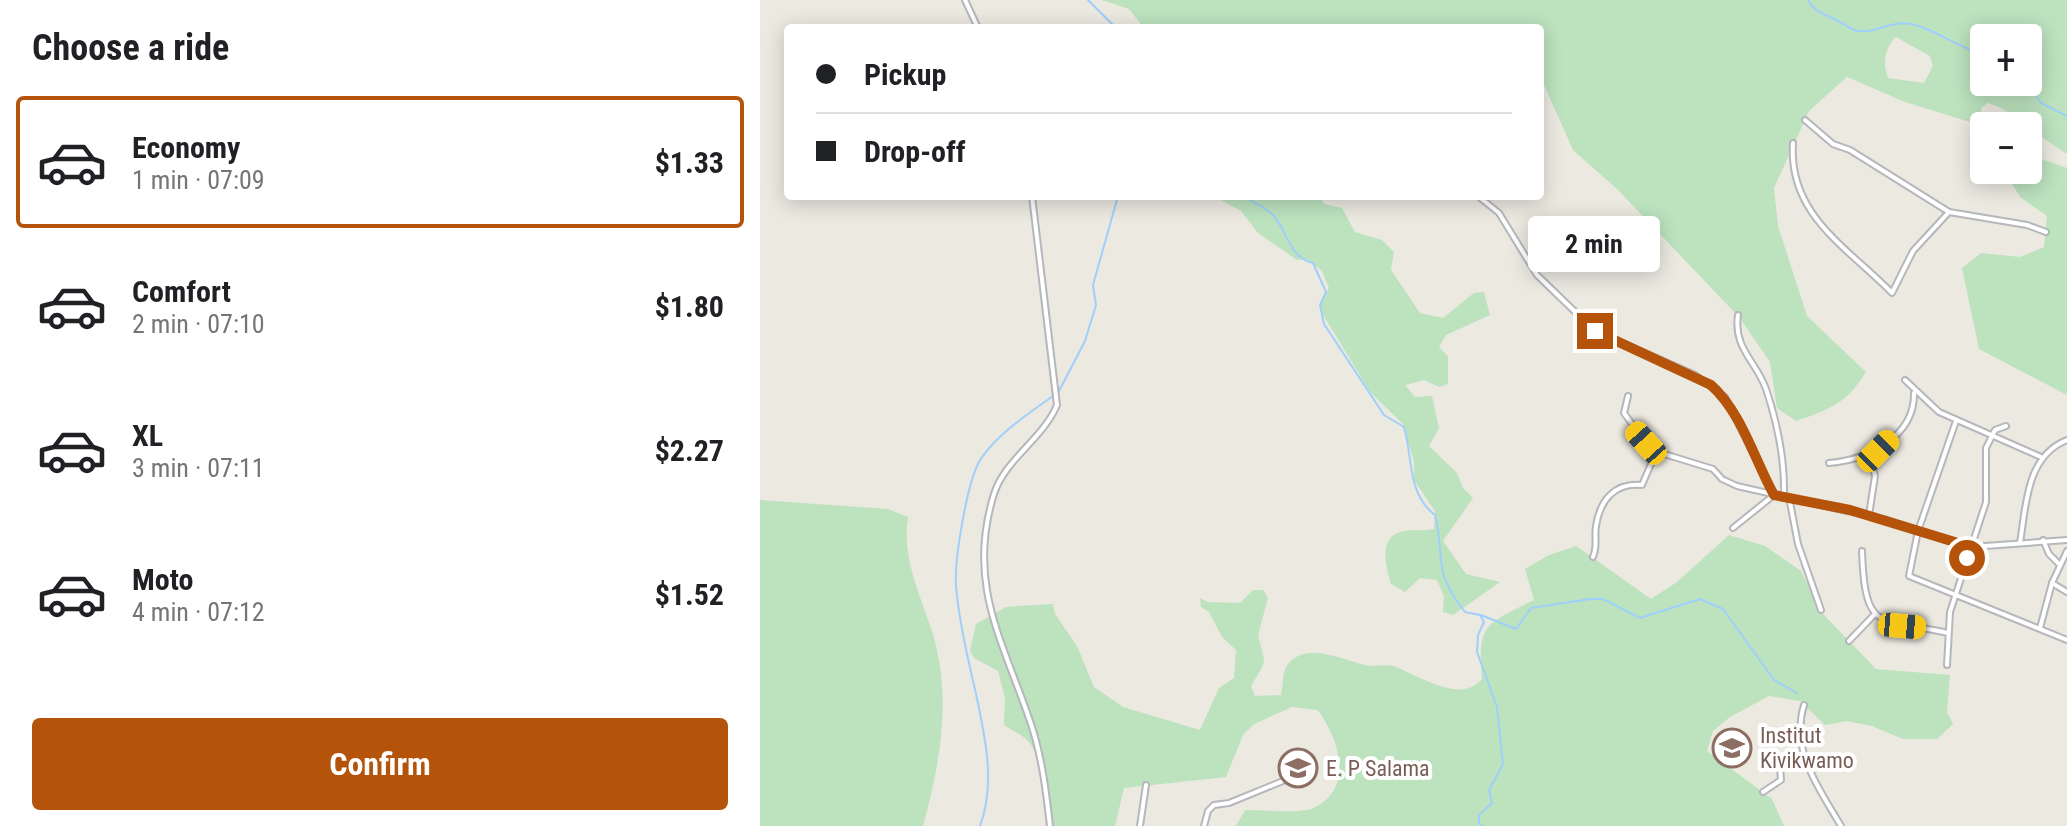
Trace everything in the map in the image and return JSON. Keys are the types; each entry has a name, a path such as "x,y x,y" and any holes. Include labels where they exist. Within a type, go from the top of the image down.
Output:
{"street":[{"path":"965,0 976,24"},
{"path":"1805,120 1833,144 1850,150 1949,212 2027,225 2046,232"},
{"path":"1793,143 1796,186 1814,216 1892,293 1913,251 1949,212"},
{"path":"1032,200 1057,405 1046,428 1000,479 990,510 981,558 992,616 1031,726 1045,777 1050,826"},
{"path":"1483,200 1499,213 1537,275 1595,331 1695,375 1725,397 1774,495"},
{"path":"1738,315 1737,338 1742,352 1758,370 1782,448 1787,496 1798,544 1821,610"},
{"path":"1905,380 1926,403 1956,421 2041,457"},
{"path":"1829,463 1870,456 1912,416 1914,390"},
{"path":"1628,396 1623,405 1629,425 1657,450 1680,462 1713,469 1722,479 1737,486 1869,515 1971,547 2067,540"},
{"path":"1956,421 1918,531 1909,576 2067,640"},
{"path":"1990,436 2006,426"},
{"path":"1947,665 1948,633 1955,593 1986,502 1990,436"},
{"path":"2020,543 2031,483 2041,457 2067,440"},
{"path":"1593,557 1597,547 1598,519 1612,490 1618,486 1642,485 1657,450"},
{"path":"1869,515 1875,476 1870,456"},
{"path":"1733,528 1774,495"},
{"path":"2043,540 2049,554 2060,565"},
{"path":"1862,551 1865,591 1874,615 1889,624 1948,633"},
{"path":"2040,628 2052,583 2067,551"},
{"path":"2052,583 2067,592"},
{"path":"1849,641 1874,615"},
{"path":"1804,705 1800,720 1803,755 1841,826"},
{"path":"1763,792 1781,780 1780,768 1803,755"},
{"path":"1204,826 1208,811 1214,805 1229,803 1305,772"},
{"path":"1140,826 1146,785"}],"green space":[{"path":"1102,0 2067,0 2067,154 2042,137 2042,112 2008,112 1988,103 1981,108 1981,112 1970,112 1970,122 1905,102 1847,77 1809,111 1774,188 1778,226 1807,316 1866,372 1852,391 1836,404 1796,421 1777,408 1770,362 1739,317 1618,190 1573,150 1544,85 1544,24 1141,24 1129,9","holes":["1896,37 1930,56 1933,66 1924,83 1888,78 1885,67 1889,45"]},
{"path":"2042,159 2067,168 2067,395 1979,349 1962,268 1981,253 2020,257 2044,247 2047,216 2020,197 2012,184 2042,184"},
{"path":"1221,200 1322,200 1324,204 1342,208 1355,232 1382,240 1394,252 1391,270 1420,313 1443,318 1474,293 1484,292 1490,315 1446,335 1439,347 1448,356 1448,384 1439,387 1424,380 1405,385 1415,397 1432,396 1439,428 1429,446 1457,473 1463,488 1473,498 1443,541 1466,574 1500,582 1453,615 1443,612 1444,596 1437,580 1420,578 1405,592 1391,584 1387,570 1386,546 1394,535 1434,529 1435,511 1414,480 1414,461 1402,423 1370,392 1322,313 1320,303 1329,288 1322,271 1307,259 1297,260 1258,233 1241,211"},
{"path":"760,500 888,509 908,517 909,559 937,650 943,701 935,776 923,826 760,826"},
{"path":"1729,535 1765,546 1801,571 1822,613 1876,669 1950,675 1947,712 1953,724 1937,739 1903,739 1872,726 1847,721 1825,725 1800,701 1769,696 1730,717 1713,731 1707,751 1772,799 1784,826 1236,826 1245,810 1308,810 1327,799 1335,788 1339,762 1332,735 1318,710 1292,707 1254,724 1243,735 1226,777 1124,788 1115,826 1049,826 1043,780 1032,746 1004,725 1005,698 998,671 974,658 970,651 976,624 1006,607 1053,604 1055,614 1077,646 1094,687 1123,707 1200,730 1219,688 1234,678 1236,650 1222,637 1209,612 1201,607 1200,598 1208,602 1240,603 1253,590 1263,590 1268,598 1258,635 1264,661 1251,686 1255,696 1281,695 1288,664 1300,655 1309,653 1369,666 1392,666 1439,686 1463,689 1482,679 1481,646 1488,628 1534,600 1525,569 1549,555 1576,546 1651,599 1677,582"}],"waterway":[{"path":"1088,0 1112,24"},
{"path":"1808,0 1818,11 1854,30 1869,31 1907,23 1970,49"},
{"path":"2036,96 2041,103 2067,116"},
{"path":"1058,393 1085,341 1096,305 1093,285 1117,200"},
{"path":"1251,200 1272,214 1298,255 1313,263 1326,292 1320,305 1324,324 1384,415 1404,427 1415,486 1435,515 1443,574 1465,612 1480,615 1484,622 1478,635 1477,652 1497,707 1503,764 1489,790 1492,803 1479,815 1479,823 1483,826"},
{"path":"980,826 987,793 987,760 956,586 962,522 970,485 980,460 1004,433 1053,396"},
{"path":"1481,615 1516,629 1531,608 1603,599 1640,618 1700,599 1723,609 1774,680 1797,693"}],"place":[{"name":"Institut Kivikwamo","path":"1732,748"},
{"name":"E. P Salama","path":"1298,768"}],"route":[{"path":"1595,331 1695,375 1725,397 1774,495 1850,510 1971,547 1967,558"}]}
